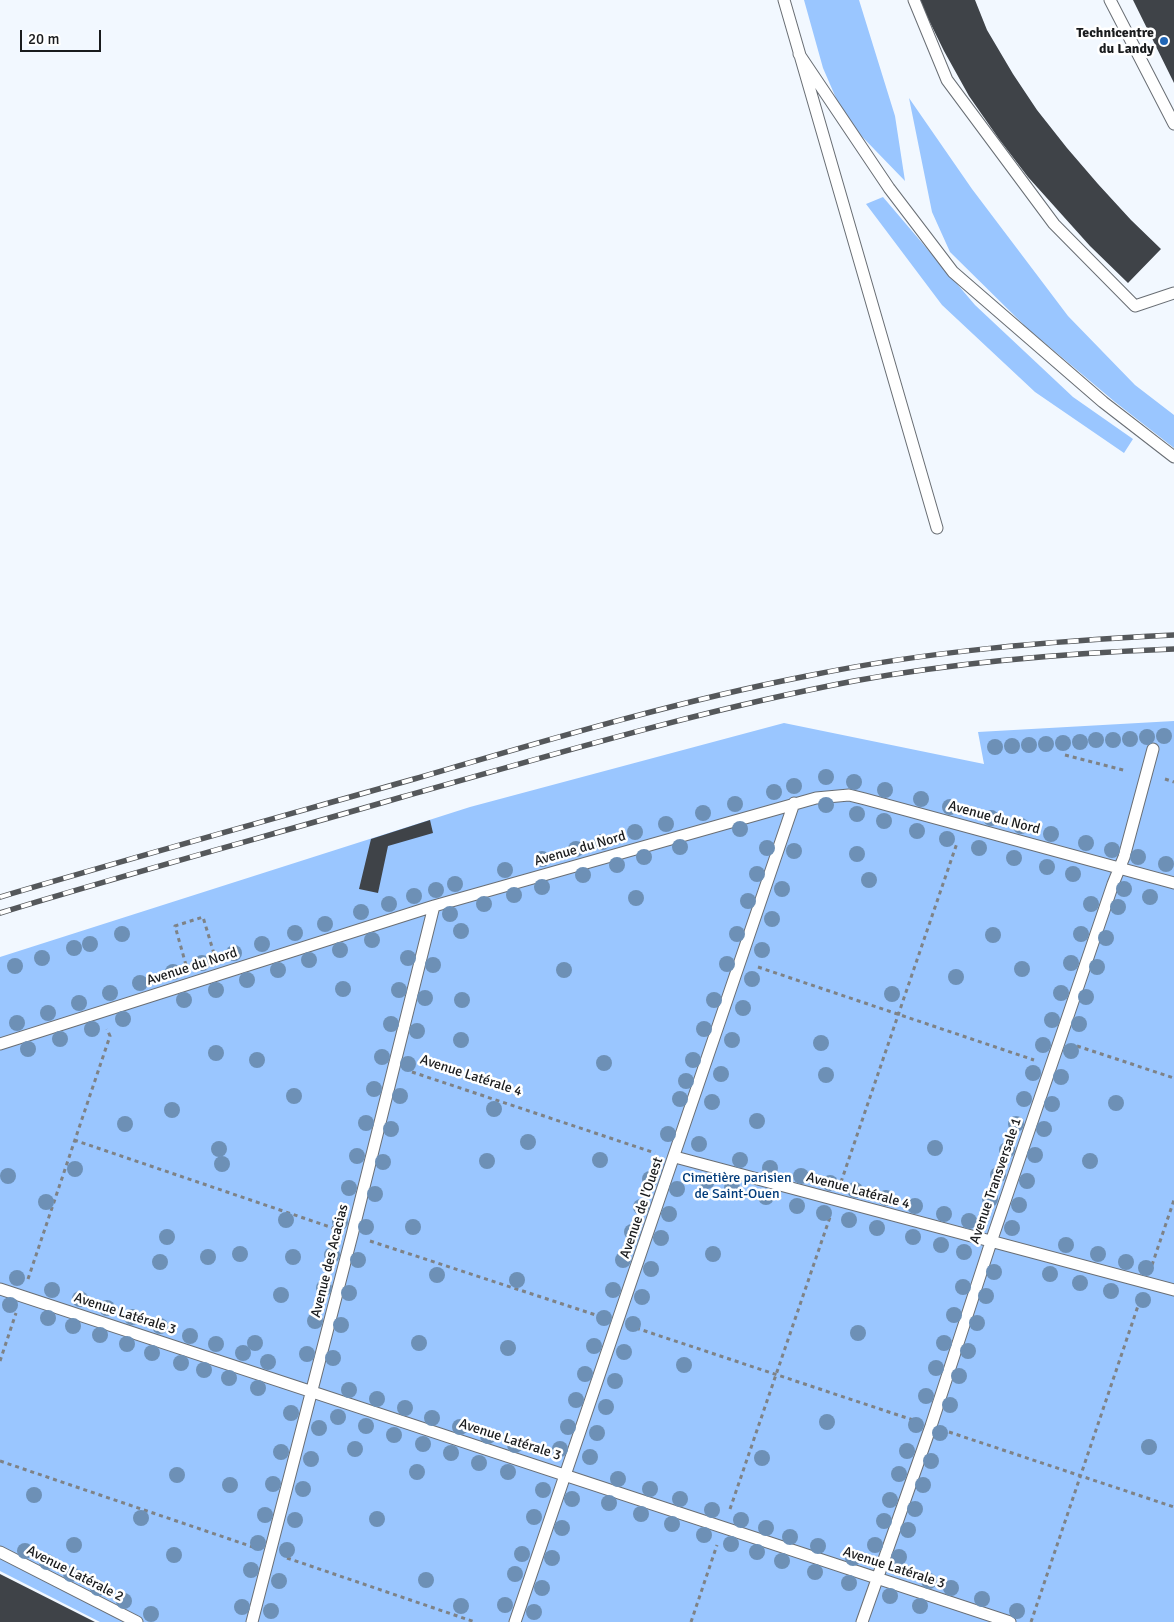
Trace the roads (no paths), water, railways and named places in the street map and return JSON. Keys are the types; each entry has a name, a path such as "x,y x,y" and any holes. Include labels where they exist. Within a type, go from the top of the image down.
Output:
{"lane":[{"path":"784,0 936,528"},
{"path":"914,0 947,80 1054,224 1135,306 1174,293"},
{"path":"1110,0 1174,124"},
{"path":"799,54 889,188 953,272 1103,402 1174,457"},
{"name":"Avenue Transversale 1","path":"862,1622 931,1426 991,1242 1119,869 1153,749"},
{"name":"Avenue du Nord","path":"0,1044 434,906 816,798 849,795 1174,883"},
{"name":"Avenue de l'Ouest","path":"516,1622 794,803"},
{"name":"Avenue des Acacias","path":"252,1622 434,906"},
{"name":"Avenue Latérale 4","path":"675,1157 1174,1290"},
{"name":"Avenue Latérale 3","path":"0,1289 1010,1622"},
{"name":"Avenue Latérale 2","path":"0,1552 137,1622"}],"railway":[{"path":"0,897 560,737 658,710 757,686 852,667 990,648 1174,635"},
{"path":"0,913 571,749 740,705 893,674 1054,656 1174,649"}],"place":[{"name":"Technicentre du Landy","path":"1164,41"}],"park label":[{"name":"Cimetière parisien de Saint-Ouen","path":"737,1186"}]}
